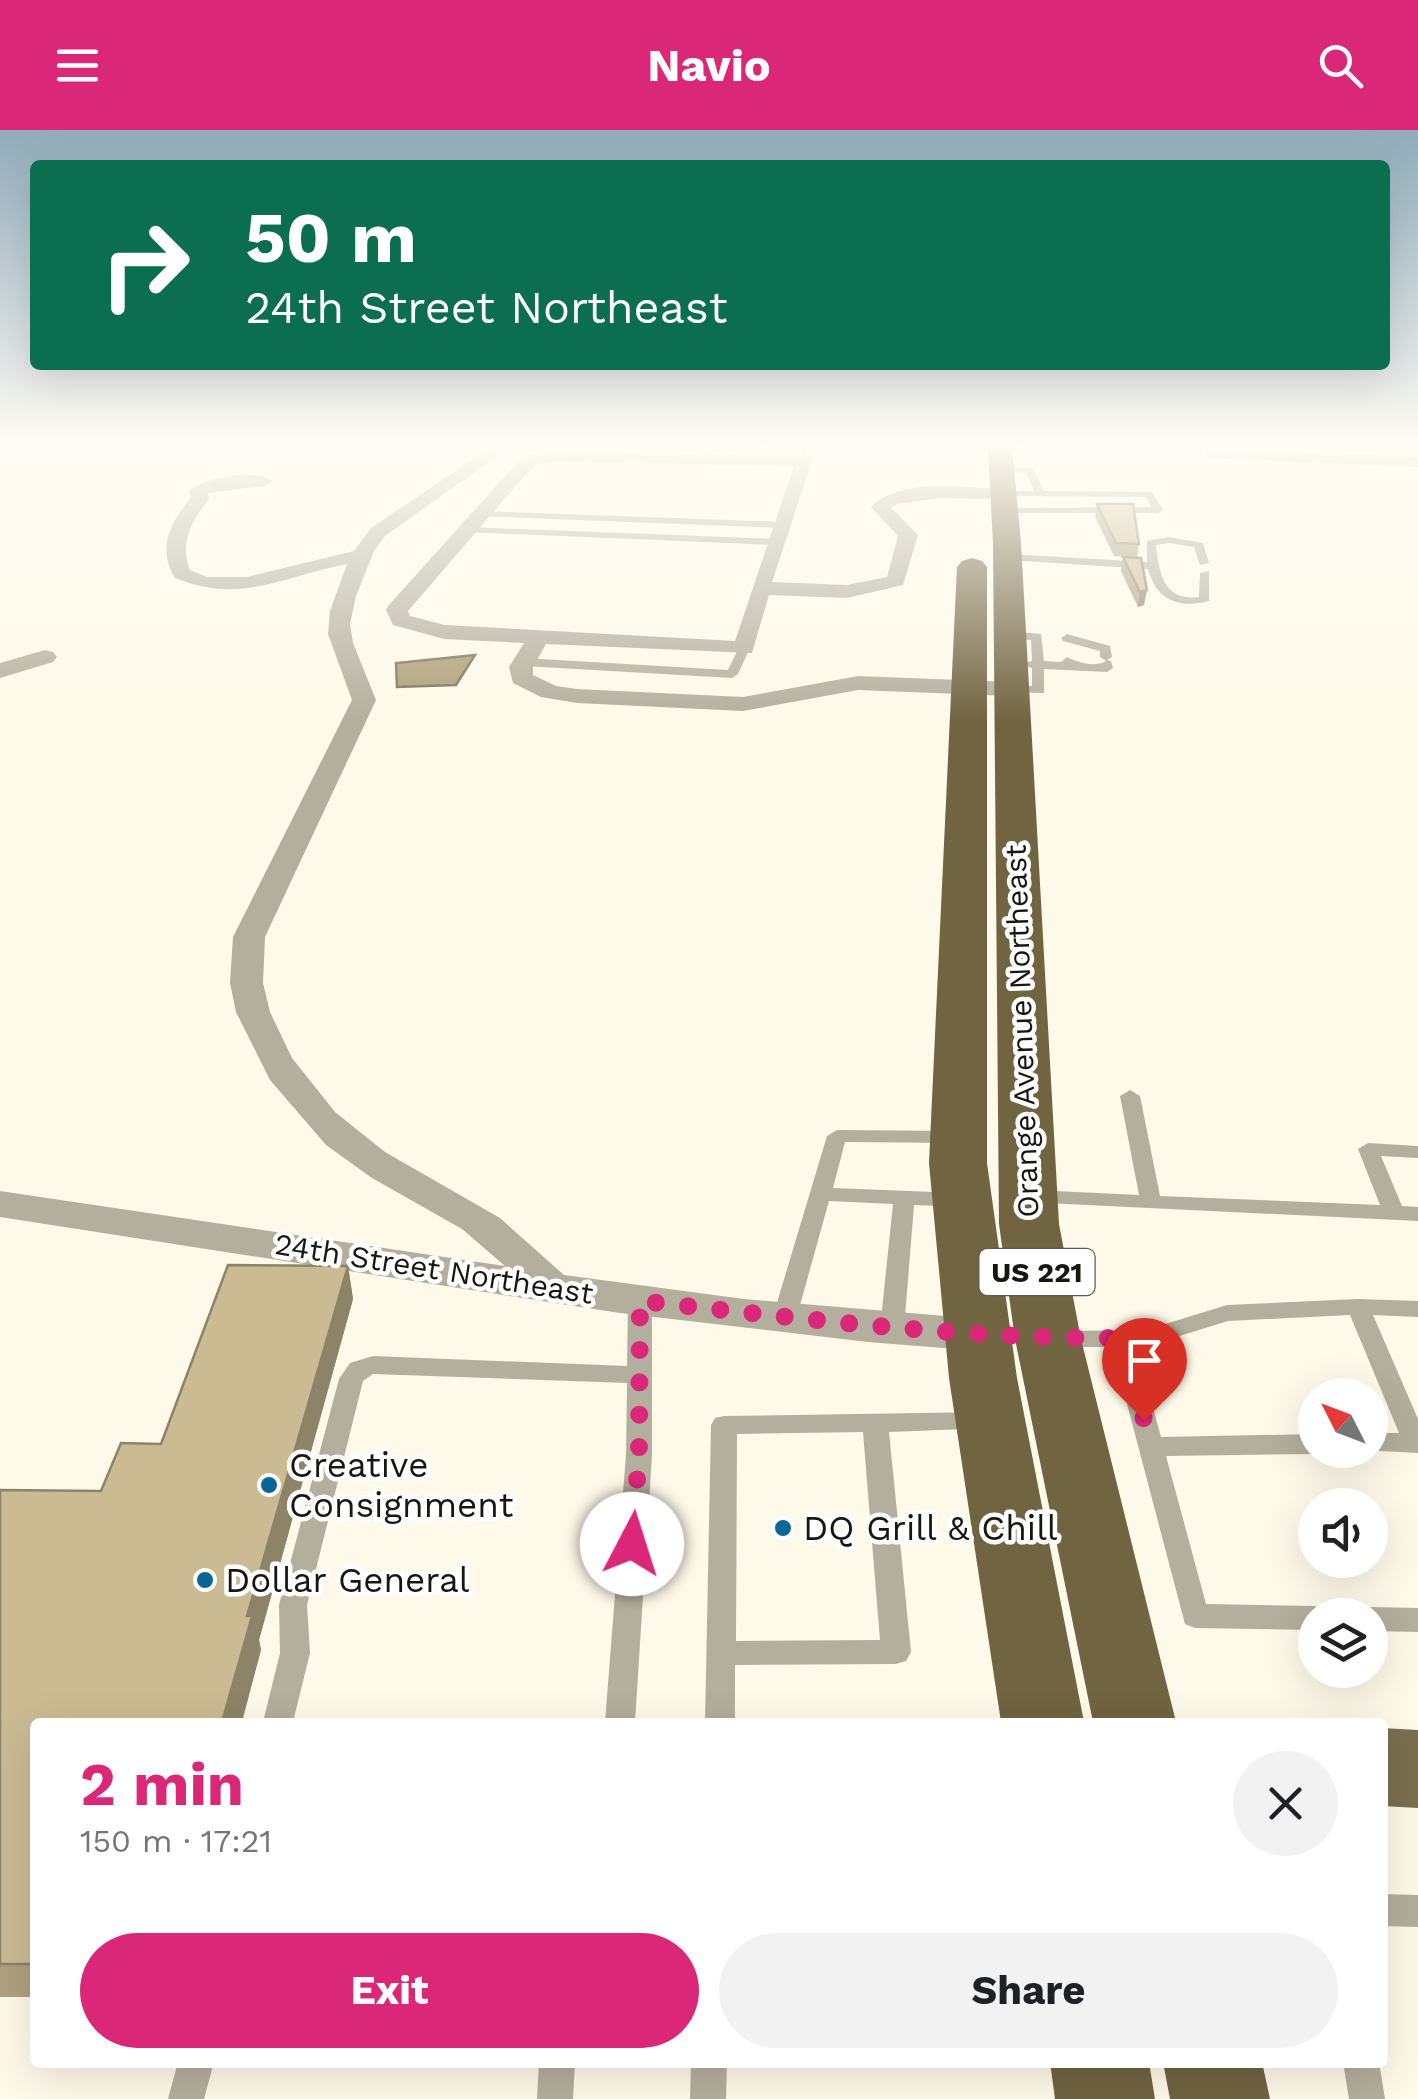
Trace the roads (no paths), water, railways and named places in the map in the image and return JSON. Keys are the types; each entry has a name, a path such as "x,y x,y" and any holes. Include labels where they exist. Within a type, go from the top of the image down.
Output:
{"highway":[{"name":"Orange Avenue Northeast","path":"981,539 1012,663 958,1137 977,1336 1042,1718"},
{"name":"Orange Avenue Northeast","path":"1006,539 1027,1197 1048,1339 1134,1718"},
{"path":"1100,2068 1106,2099"},
{"path":"1213,2068 1220,2099"}],"main road":[{"path":"1388,1768 1418,1769"}],"street":[{"path":"178,539 174,558 182,574 205,584 246,584 321,561 360,556"},
{"path":"373,539 360,556 339,616 338,630 356,667 364,700 249,937 245,972 248,996 272,1052 300,1098 325,1126 360,1154 478,1221 550,1286"},
{"path":"459,539 397,610 401,620 444,632 744,648 777,539"},
{"path":"760,588 841,591 870,589 896,581 907,539"},
{"path":"539,637 524,662 521,678 531,686 578,696 743,704 858,683 1012,663"},
{"path":"0,671 45,657"},
{"name":"24th Street Northeast","path":"3,1209 640,1301 892,1330 1048,1339"}],"lane":[{"path":"1151,543 1198,546 1204,568 1205,599 1186,603 1174,600 1155,581 1153,566 1151,543"},
{"path":"1007,557 1053,565 1153,566"},
{"path":"1067,642 1106,650 1107,668 1012,663 1067,642"},
{"path":"524,662 732,674 744,648"},
{"path":"1130,1096 1151,1202"},
{"path":"785,1316 837,1136 958,1137"},
{"path":"1394,1213 1368,1149 1418,1152"},
{"path":"818,1194 962,1200"},
{"path":"1027,1197 1418,1214"},
{"path":"892,1330 904,1198"},
{"path":"620,1718 642,1376 640,1301"},
{"path":"1358,1307 1416,1443 1388,1443"},
{"path":"1048,1339 1147,1338 1227,1312 1418,1309"},
{"path":"1122,1338 1195,1616 1298,1618"},
{"path":"279,1718 295,1652 293,1604 352,1379 360,1369 373,1365 642,1376"},
{"path":"720,1718 724,1425 990,1420"},
{"path":"721,1653 896,1652 875,1422"},
{"path":"1150,1446 1298,1444"},
{"path":"1388,1619 1418,1620"},
{"path":"1388,1910 1418,1911"},
{"path":"186,2099 194,2068"},
{"path":"555,2099 557,2068"},
{"path":"708,2068 708,2099"},
{"path":"1362,2068 1367,2099"}],"place":[{"name":"Creative Consignment","path":"269,1485"},
{"name":"DQ Grill & Chill","path":"783,1528"},
{"name":"Dollar General","path":"205,1580"}]}
